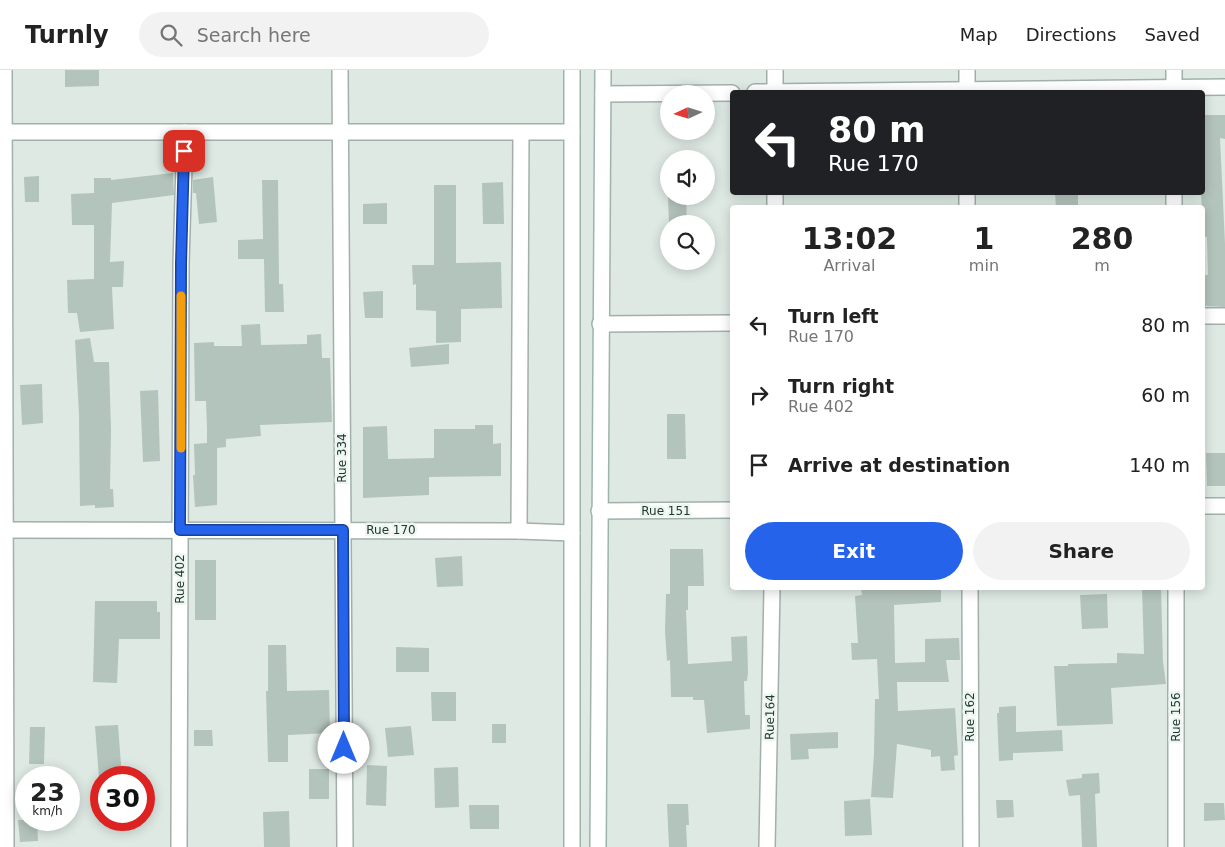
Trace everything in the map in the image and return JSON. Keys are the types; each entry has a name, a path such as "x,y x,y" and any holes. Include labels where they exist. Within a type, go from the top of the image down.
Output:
{"street":[{"path":"4,70 2,132 3,530 6,847"},
{"name":"Rue 334","path":"340,70 345,847"},
{"path":"572,70 572,847"},
{"path":"598,847 602,70"},
{"path":"775,70 775,90"},
{"path":"966,70 967,90"},
{"path":"1174,70 1174,90 1225,87"},
{"path":"603,94 730,93"},
{"path":"2,132 572,132"},
{"name":"Rue 402","path":"178,847 181,264 185,132"},
{"path":"519,530 521,132"},
{"path":"1205,316 1225,316"},
{"path":"600,324 730,322"},
{"path":"1205,506 1225,506"},
{"name":"Rue 151","path":"599,512 730,510"},
{"name":"Rue 170","path":"3,530 519,530 572,533"},
{"name":"Rue164","path":"767,847 772,590"},
{"name":"Rue 162","path":"970,590 971,847"},
{"name":"Rue 156","path":"1176,590 1176,847"}],"building":[{"path":"65,70 99,70 99,86 65,87"},
{"path":"1205,115 1225,115 1225,139 1220,138 1225,244 1225,307 1205,306 1205,275 1208,275 1207,237 1205,237 1205,205 1202,205 1201,195 1205,195"},
{"path":"173,173 174,195 112,203 110,262 124,261 123,287 112,287 114,329 80,332 77,313 68,313 67,280 94,279 94,225 72,225 71,194 94,193 94,178 111,178 111,180"},
{"path":"39,176 39,202 25,202 24,177"},
{"path":"213,177 217,222 199,224 196,193 193,193 193,180"},
{"path":"262,180 278,180 279,284 283,284 284,312 265,312 264,259 238,259 238,240 263,239"},
{"path":"503,182 504,224 483,224 482,183"},
{"path":"434,185 456,185 456,263 501,262 502,308 461,309 461,342 436,343 436,311 416,310 416,284 413,285 412,265 434,265"},
{"path":"1055,195 1078,195 1078,205 1056,205"},
{"path":"387,203 387,224 363,224 363,204"},
{"path":"668,205 686,205 687,215 669,215"},
{"path":"383,291 383,318 365,318 363,292"},
{"path":"260,324 261,345 307,344 307,335 321,334 322,358 330,358 332,422 260,425 261,436 226,439 226,447 217,448 217,505 195,507 194,444 207,443 207,429 206,401 195,401 194,343 214,342 214,346 242,346 241,325"},
{"path":"90,338 94,362 109,362 110,489 113,489 114,507 95,508 95,505 80,506 79,415 75,340"},
{"path":"449,344 449,364 411,367 409,348"},
{"path":"42,384 43,423 22,425 20,385"},
{"path":"158,390 160,461 143,462 140,391"},
{"path":"667,414 685,414 686,459 667,459"},
{"path":"475,425 493,425 493,444 501,443 501,476 429,477 429,495 363,498 363,427 387,426 388,459 434,458 434,429 475,429"},
{"path":"1206,453 1225,453 1225,486 1207,486"},
{"path":"670,549 703,549 704,586 688,586 688,610 686,610 688,664 732,661 731,637 747,636 748,673 747,681 744,681 745,715 750,715 750,729 707,733 704,700 693,700 693,697 671,697 670,660 667,661 665,631 666,594 670,594"},
{"path":"462,556 463,586 437,587 435,558"},
{"path":"195,560 216,560 216,620 195,620"},
{"path":"861,590 941,590 941,602 894,605 895,663 925,662 925,639 959,638 960,660 946,660 949,682 897,682 898,711 955,708 958,755 954,756 955,770 941,771 940,756 931,757 931,750 897,744 893,798 871,797 875,699 879,699 877,659 852,660 851,643 858,643 855,596 862,595"},
{"path":"1142,590 1161,590 1163,662 1166,684 1111,688 1113,724 1057,726 1054,666 1117,663 1117,653 1144,654"},
{"path":"1107,594 1108,628 1082,629 1080,595"},
{"path":"95,601 157,601 157,612 160,612 160,639 119,639 117,683 93,682"},
{"path":"268,645 286,645 287,691 329,690 330,733 288,735 288,762 268,762 266,691 268,691"},
{"path":"396,647 429,648 429,672 396,672"},
{"path":"431,692 456,692 456,721 432,721"},
{"path":"1016,706 1016,732 1062,730 1063,751 1013,753 1013,760 999,761 997,713 999,713 999,707"},
{"path":"492,724 506,724 506,743 492,743"},
{"path":"118,725 121,766 98,766 95,726"},
{"path":"411,726 414,755 388,757 385,728"},
{"path":"30,727 45,727 44,764 29,764"},
{"path":"194,730 212,730 213,746 194,746"},
{"path":"838,732 838,748 808,749 809,759 791,760 790,734"},
{"path":"367,765 387,766 386,806 366,805"},
{"path":"458,767 459,807 435,808 434,768"},
{"path":"309,769 329,769 329,799 309,799"},
{"path":"1099,773 1100,793 1095,794 1097,847 1082,847 1080,795 1069,796 1066,780 1082,778 1082,774"},
{"path":"870,799 872,835 845,836 844,801"},
{"path":"996,800 1013,800 1014,817 997,818"},
{"path":"1204,803 1224,803 1225,820 1204,821"},
{"path":"667,804 688,804 689,825 686,825 687,847 669,847"},
{"path":"469,805 499,805 499,829 470,829"},
{"path":"289,811 290,847 264,847 263,812"},
{"path":"19,831 38,831 38,841 20,842"}],"slow traffic":[{"path":"181,296 181,448"}],"route":[{"path":"184,151 181,264 180,530 343,530 344,748"}]}
